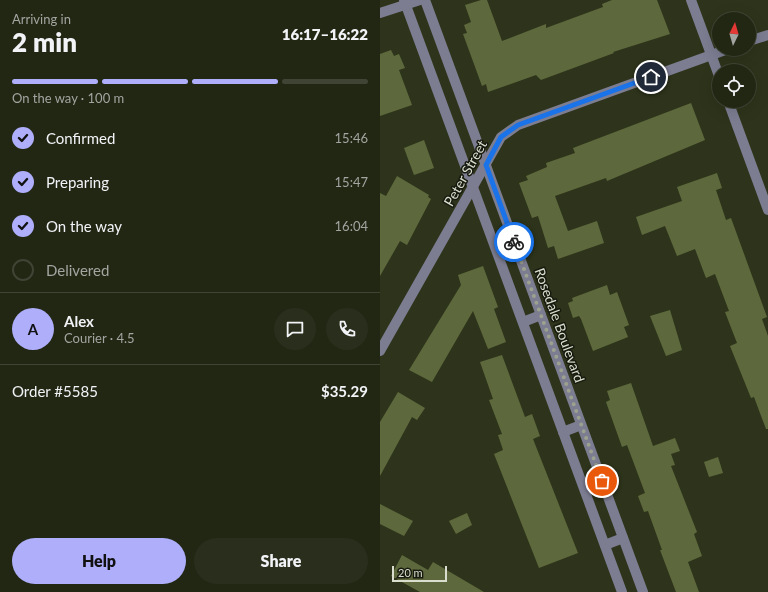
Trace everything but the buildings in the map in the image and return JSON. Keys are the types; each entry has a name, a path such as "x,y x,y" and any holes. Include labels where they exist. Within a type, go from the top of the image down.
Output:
{"street":[{"path":"380,13 405,2 420,0"},
{"name":"Rosedale Boulevard","path":"425,0 643,592"},
{"path":"691,0 714,64"},
{"path":"405,2 622,592"},
{"path":"756,38 768,34"},
{"name":"Peter Street","path":"380,351 501,137 518,125 711,55"},
{"path":"731,108 768,210"},
{"path":"523,322 541,315"},
{"path":"563,432 582,424"},
{"path":"605,545 623,538"}],"way so far":[{"path":"514,242 602,481"}],"route":[{"path":"514,242 486,165 501,137 518,125 651,77"}]}
